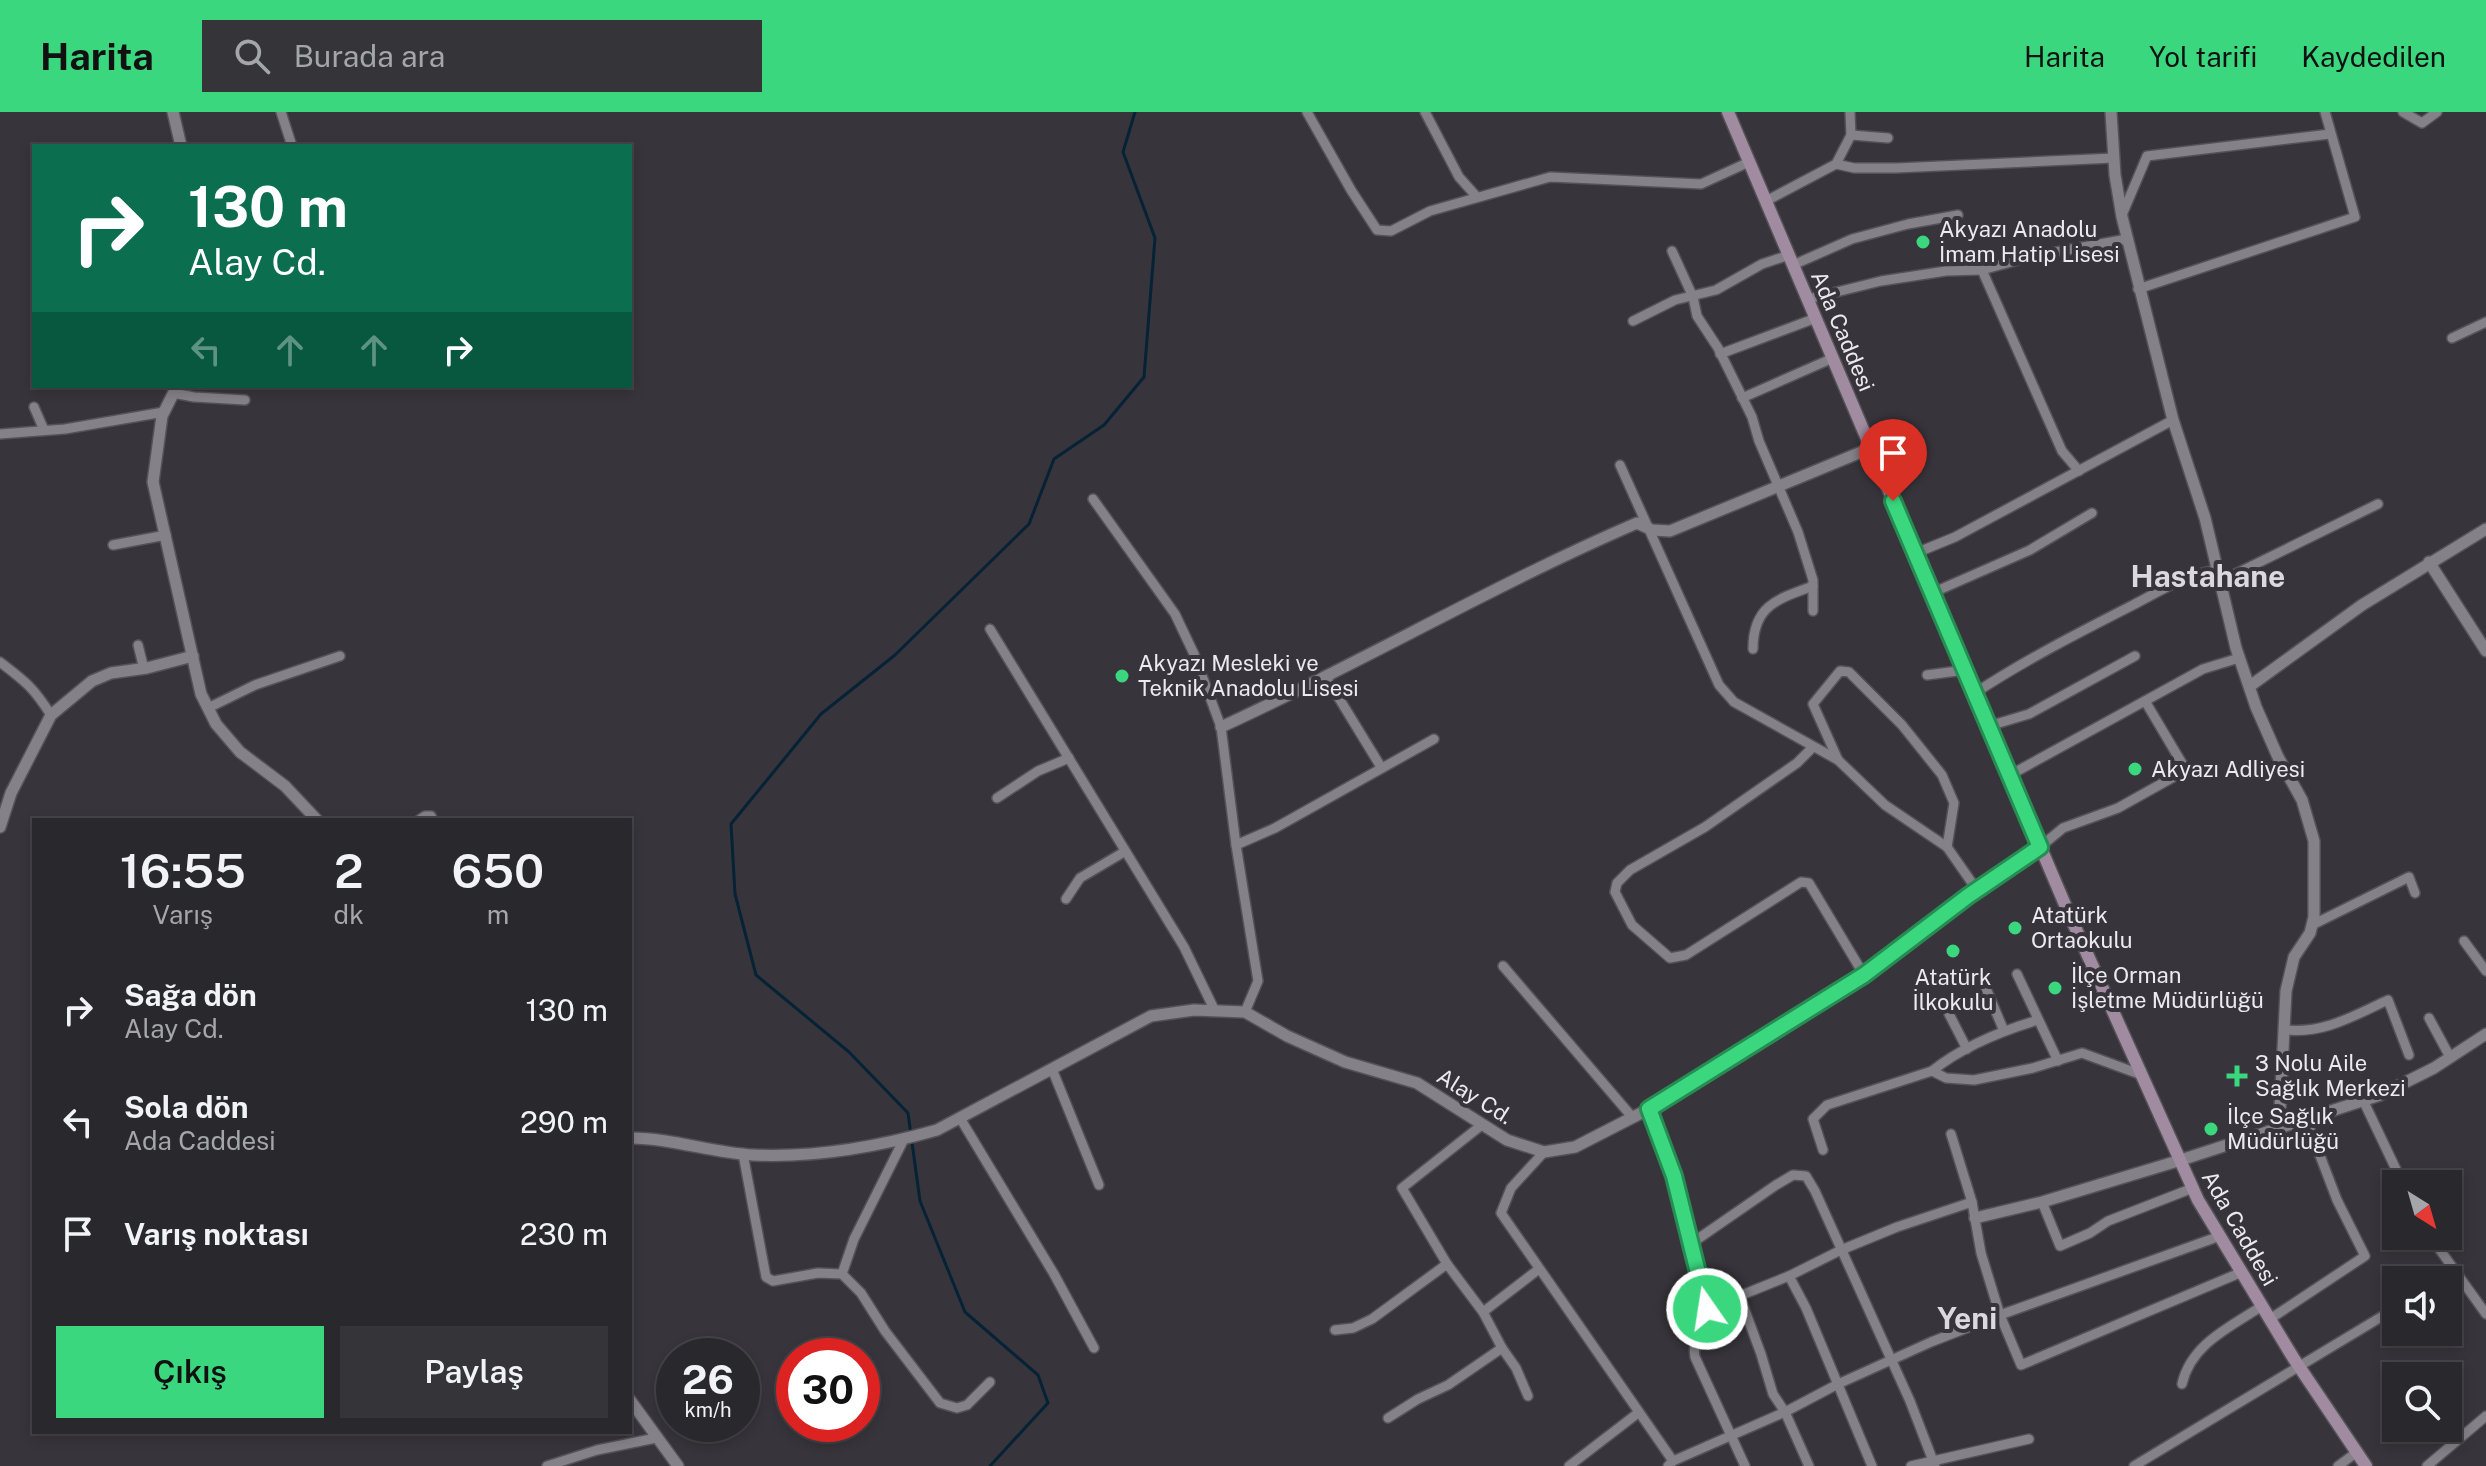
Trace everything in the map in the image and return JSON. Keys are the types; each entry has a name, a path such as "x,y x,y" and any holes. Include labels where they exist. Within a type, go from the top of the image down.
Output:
{"main road":[{"name":"Ada Caddesi","path":"1728,112 2040,847 2193,1188 2298,1365 2366,1466"}],"street":[{"path":"173,112 181,144"},
{"path":"281,112 291,144"},
{"path":"1307,112 1377,230 1391,231 1430,211 1550,177 1701,184 1749,162"},
{"path":"1425,112 1459,177 1476,196"},
{"path":"1766,201 1836,164 1851,135 1850,112"},
{"path":"2111,112 2122,217 2138,289 2173,420 2205,518 2239,658 2278,757 2302,800 2314,841 2314,917 2310,933 2294,957 2286,991 2279,1128"},
{"path":"2138,289 2355,217 2325,112"},
{"path":"2403,112 2422,123 2437,112"},
{"path":"2122,217 2147,156 2330,134"},
{"path":"1851,135 1888,138"},
{"path":"1836,164 1854,168 1896,168 2114,158"},
{"path":"1633,321 1675,300 1716,290 1762,264 1791,260 1908,224 1958,215"},
{"path":"1808,299 1881,281 1946,271 1982,270 2029,257 2127,239"},
{"path":"1672,251 1693,297 1697,316 1742,398 1798,532 1813,586 1813,611"},
{"path":"1982,270 2062,451 2079,471"},
{"path":"1720,354 1816,318"},
{"path":"2452,338 2486,322"},
{"path":"1742,398 1833,358"},
{"path":"245,400 194,397 175,390 164,412 153,482 201,694 216,724 240,752 285,786 315,818"},
{"path":"34,407 44,430"},
{"path":"0,434 164,412"},
{"path":"1916,553 1955,537 2173,420"},
{"path":"1221,727 1584,545 1637,523 1652,530 1670,531 1871,448"},
{"path":"1620,465 1645,527 1719,685 1734,702 1838,760 1885,805 1947,847 1977,890"},
{"path":"1093,499 1175,614 1194,654 1221,727 1258,981 1245,1012"},
{"path":"1975,693 2088,629 2201,572 2220,575 2378,504"},
{"path":"1932,593 2030,550 2092,513"},
{"path":"2250,686 2362,605 2486,529"},
{"path":"113,545 166,535"},
{"path":"2429,562 2486,651"},
{"path":"1753,649 1757,619 1767,606 1813,586"},
{"path":"990,629 1184,947 1215,1011"},
{"path":"138,645 144,669"},
{"path":"0,827 11,793 51,715 92,681 111,673 144,669 193,656"},
{"path":"208,708 255,685 340,656"},
{"path":"1989,726 2029,714 2135,656"},
{"path":"2010,775 2203,669 2239,658"},
{"path":"0,662 21,675 51,715"},
{"path":"1927,675 1965,670"},
{"path":"1838,760 1813,704 1840,671 1849,672 1893,716 1942,775 1954,803 1947,847"},
{"path":"1326,677 1381,767"},
{"path":"2145,701 2186,770 2118,808 2063,828 1864,975 1649,1109 1575,1147 1544,1152 1511,1188 1501,1213 1670,1463 1785,1412 1891,1359 2000,1315 2220,1236"},
{"path":"1236,845 1275,828 1434,739"},
{"path":"1813,747 1797,763 1705,827 1630,870 1617,883 1615,892 1632,925 1670,958 1686,955 1801,882 1809,883 1864,975"},
{"path":"997,798 1038,771 1069,758"},
{"path":"1066,899 1080,878 1124,852"},
{"path":"2312,925 2409,877 2415,893"},
{"path":"2464,941 2486,971"},
{"path":"1503,966 1633,1118"},
{"path":"2017,974 2058,1061"},
{"path":"1985,986 2004,1031"},
{"path":"2285,1030 2308,1032 2343,1021 2388,1000 2409,1055"},
{"name":"Alay Cd.","path":"632,1138 652,1138 743,1154 830,1153 902,1140 937,1130 1151,1016 1194,1010 1245,1012 1287,1036 1345,1062 1417,1083 1507,1140 1544,1152"},
{"path":"1949,1014 1967,1049"},
{"path":"2429,1018 2450,1057"},
{"path":"1823,1150 1813,1119 1827,1105 1932,1071 2004,1031 2038,1020"},
{"path":"1975,1218 2042,1202 2181,1160 2380,1095 2486,1034"},
{"path":"1932,1071 1946,1078 1974,1080 2082,1053 2142,1075"},
{"path":"1052,1069 1099,1185"},
{"path":"2363,1100 2396,1170"},
{"path":"1649,1109 1674,1176 1707,1309 1693,1344 1695,1357 1745,1466"},
{"path":"960,1118 1054,1274 1094,1348"},
{"path":"2270,1319 2365,1256 2337,1200 2306,1119"},
{"path":"1483,1124 1402,1188 1447,1264 1483,1312 1516,1368 1528,1396"},
{"path":"1951,1134 1972,1202 1981,1253 2000,1315 2021,1365 2242,1272"},
{"path":"842,1274 854,1239 902,1140"},
{"path":"743,1154 766,1277 773,1281 818,1273 842,1274 861,1293 885,1331 940,1403 957,1408 967,1405 990,1382"},
{"path":"1692,1243 1793,1175 1806,1176 1891,1359 1934,1464"},
{"path":"2042,1202 2060,1246 2108,1221 2193,1188"},
{"path":"1707,1309 1897,1227 1972,1202"},
{"path":"1335,1330 1353,1328 1372,1319 1447,1264"},
{"path":"1483,1312 1539,1269"},
{"path":"1789,1276 1872,1466"},
{"path":"2462,1283 2486,1314"},
{"path":"1740,1297 1773,1394 1785,1412 1809,1466"},
{"path":"2182,1384 2186,1368 2205,1343 2262,1306"},
{"path":"2134,1466 2382,1316"},
{"path":"1388,1418 1448,1385 1502,1348"},
{"path":"547,1466 597,1450 656,1438 632,1403"},
{"path":"1569,1466 1638,1413"},
{"path":"2427,1466 2486,1416"},
{"path":"1911,1466 1934,1464 2029,1439"},
{"path":"659,1442 678,1466"},
{"path":"2338,1466 2357,1452"}],"waterway":[{"path":"990,1466 1048,1403 1038,1375 965,1312 920,1201 908,1113 849,1052 756,975 735,894 731,824 821,714 895,655 1029,524 1054,459 1104,425 1144,377 1155,238 1123,152 1135,112"}],"place":[{"name":"Akyazı Anadolu İmam Hatip Lisesi","path":"1923,242"},
{"name":"Akyazı Mesleki ve Teknik Anadolu Lisesi","path":"1122,676"},
{"name":"Akyazı Adliyesi","path":"2135,769"},
{"name":"Atatürk Ortaokulu","path":"2015,928"},
{"name":"Atatürk İlkokulu","path":"1953,951"},
{"name":"İlçe Orman İşletme Müdürlüğü","path":"2055,988"},
{"name":"3 Nolu Aile Sağlık Merkezi","path":"2237,1076"},
{"name":"İlçe Sağlık Müdürlüğü","path":"2211,1129"}],"district":[{"name":"Hastahane","path":"2208,577"},
{"name":"Yeni","path":"1967,1319"}],"route":[{"path":"1707,1309 1674,1176 1649,1109 1864,975 1968,896 2040,847 1893,501"}]}
